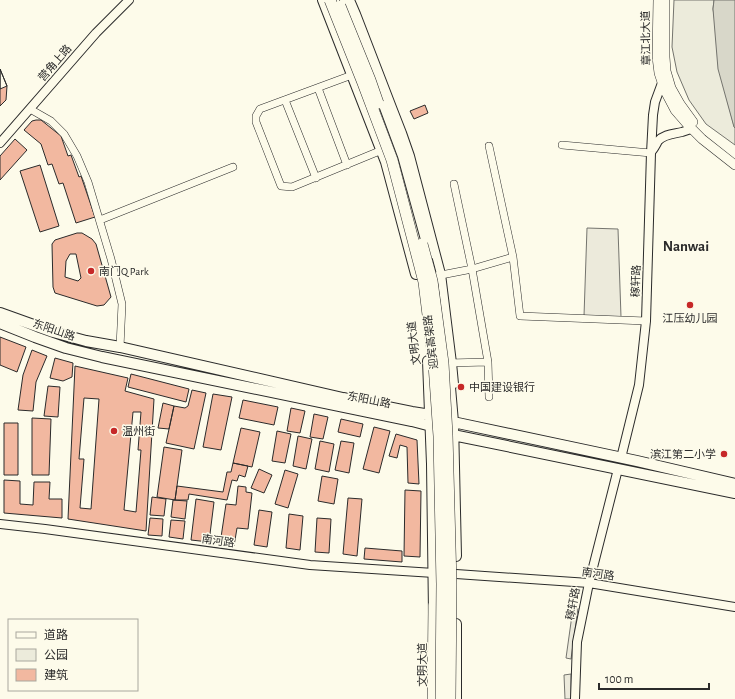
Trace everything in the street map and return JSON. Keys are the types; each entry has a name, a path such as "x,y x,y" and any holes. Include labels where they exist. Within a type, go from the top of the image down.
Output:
{"highway":[{"name":"迎宾高架路","path":"330,0 392,160 424,282 434,364 440,436 442,584 441,699"},
{"name":"迎宾高架路","path":"338,0 370,80 397,157 432,281 443,363 447,435 451,584 450,699"},
{"path":"434,605 434,699"}],"main road":[{"name":"文明大道","path":"323,0 382,150 418,282 429,365 434,605"},
{"path":"345,0 403,156 438,275 450,363 454,435 456,699"},
{"name":"章江北大道","path":"658,0 657,58 659,73 671,88 692,121 706,136 735,158"},
{"name":"章江北大道","path":"665,0 666,71 664,90 675,110 691,129 735,165"},
{"name":"东阳山路","path":"0,313 53,332 86,341 120,347 343,398 431,415 453,422 735,484"},
{"name":"东阳山路","path":"0,323 35,338 102,357 412,421 431,426 454,435 735,493"}],"street":[{"name":"营角上路","path":"0,143 96,33 129,0"},
{"path":"350,0 410,156 438,275 472,269 513,257"},
{"path":"352,75 260,109 256,116 256,122 281,186 292,188 382,150"},
{"name":"稼轩路","path":"621,458 639,385 646,321 651,153 655,102 665,82"},
{"path":"318,88 347,165"},
{"path":"285,100 316,178"},
{"path":"30,109 51,121 64,134 77,156 85,176 100,220 122,304 120,347"},
{"path":"562,146 651,153 663,137 691,129"},
{"path":"489,146 513,257 520,316 646,321"},
{"path":"100,220 233,167"},
{"path":"454,184 472,269 488,362 490,397"},
{"path":"450,363 488,362"},
{"name":"稼轩路","path":"575,699 577,642 589,583 618,469"},
{"name":"南河路","path":"0,524 310,565 434,573"},
{"name":"南河路","path":"456,574 589,583 735,608"}],"green space":[{"path":"674,0 714,0 713,9 728,103 735,128 735,145 706,124 689,100 677,72 672,47"}],"shaded area":[{"path":"714,0 735,0 735,128 718,69 713,9"},
{"path":"587,228 618,229 621,317 584,316"},
{"path":"573,608 578,608 571,659 566,658"},
{"path":"571,674 571,699 565,699 564,675"}],"building":[{"path":"0,69 7,86 6,100 0,106"},
{"path":"0,69 7,86 0,89"},
{"path":"425,105 428,113 414,119 410,111"},
{"path":"41,120 61,136 68,156 71,155 79,177 81,176 95,217 76,223 63,183 59,184 52,164 48,165 41,144 24,130 32,121"},
{"path":"15,139 27,150 0,180 0,156"},
{"path":"40,165 59,226 40,232 20,171"},
{"name":"南门Q Park","path":"77,233 82,233 92,239 96,244 111,297 104,305 97,306 55,293 53,287 52,244 55,240","holes":["70,254 76,254 81,278 78,281 65,277 66,261"]},
{"path":"0,337 26,347 17,372 0,365"},
{"path":"32,350 47,356 36,382 33,411 18,410 23,375"},
{"path":"55,358 73,363 72,377 63,381 50,378"},
{"name":"温州街","path":"75,366 128,378 125,391 154,399 146,531 68,519","holes":["84,398 99,399 91,509 80,508 84,459 79,459","133,412 141,412 138,450 141,450 136,512 124,510"]},
{"path":"131,374 189,389 186,402 128,387"},
{"path":"48,386 60,387 58,417 44,416"},
{"path":"192,390 206,393 194,449 166,443 174,406 185,408 188,406"},
{"path":"213,394 232,397 221,450 203,447"},
{"path":"243,400 278,407 274,425 239,418"},
{"path":"163,403 174,406 169,429 158,428"},
{"path":"291,408 305,411 300,433 287,431"},
{"path":"314,414 328,417 323,439 310,437"},
{"path":"32,418 51,419 49,475 32,475"},
{"path":"341,419 363,424 360,437 338,432"},
{"path":"4,423 18,423 18,475 4,475"},
{"path":"374,427 390,431 379,473 363,469"},
{"path":"241,428 260,432 252,467 233,463"},
{"path":"277,431 291,434 285,463 272,461"},
{"path":"396,434 417,440 419,484 408,483 407,447 400,445 397,458 389,456"},
{"path":"298,436 312,439 306,469 293,466"},
{"path":"320,441 334,444 329,472 315,469"},
{"path":"341,441 354,443 349,473 335,470"},
{"path":"164,447 182,450 175,500 157,497"},
{"path":"233,463 248,466 245,477 239,475 237,481 232,480 227,500 189,494 188,500 175,500 177,486 223,492 227,472 231,472"},
{"path":"259,469 272,475 264,493 251,488"},
{"path":"285,470 298,474 288,508 275,504"},
{"path":"322,476 338,479 334,504 318,501"},
{"path":"4,480 20,481 20,504 33,505 34,482 50,482 49,499 62,499 62,518 4,513"},
{"path":"238,486 246,487 246,492 252,493 248,529 237,528 234,546 220,544 226,504 236,505"},
{"path":"405,490 421,491 420,557 404,556"},
{"path":"152,497 166,499 164,516 150,515"},
{"path":"348,498 362,499 357,556 343,554"},
{"path":"196,499 214,502 209,542 191,540"},
{"path":"173,500 187,501 185,519 171,517"},
{"path":"259,510 272,512 267,547 254,545"},
{"path":"289,514 303,516 300,550 286,548"},
{"path":"150,518 163,519 162,536 148,535"},
{"path":"317,518 331,519 329,553 315,552"},
{"path":"171,520 185,521 183,539 169,537"},
{"path":"365,548 402,551 402,562 364,559"}],"place":[{"name":"南门Q Park","path":"91,271"},
{"name":"江压幼儿园","path":"690,305"},
{"name":"中国建设银行","path":"461,387"},
{"name":"温州街","path":"114,431"},
{"name":"滨江第二小学","path":"724,454"}],"district":[{"name":"Nanwai","path":"686,246"}]}
